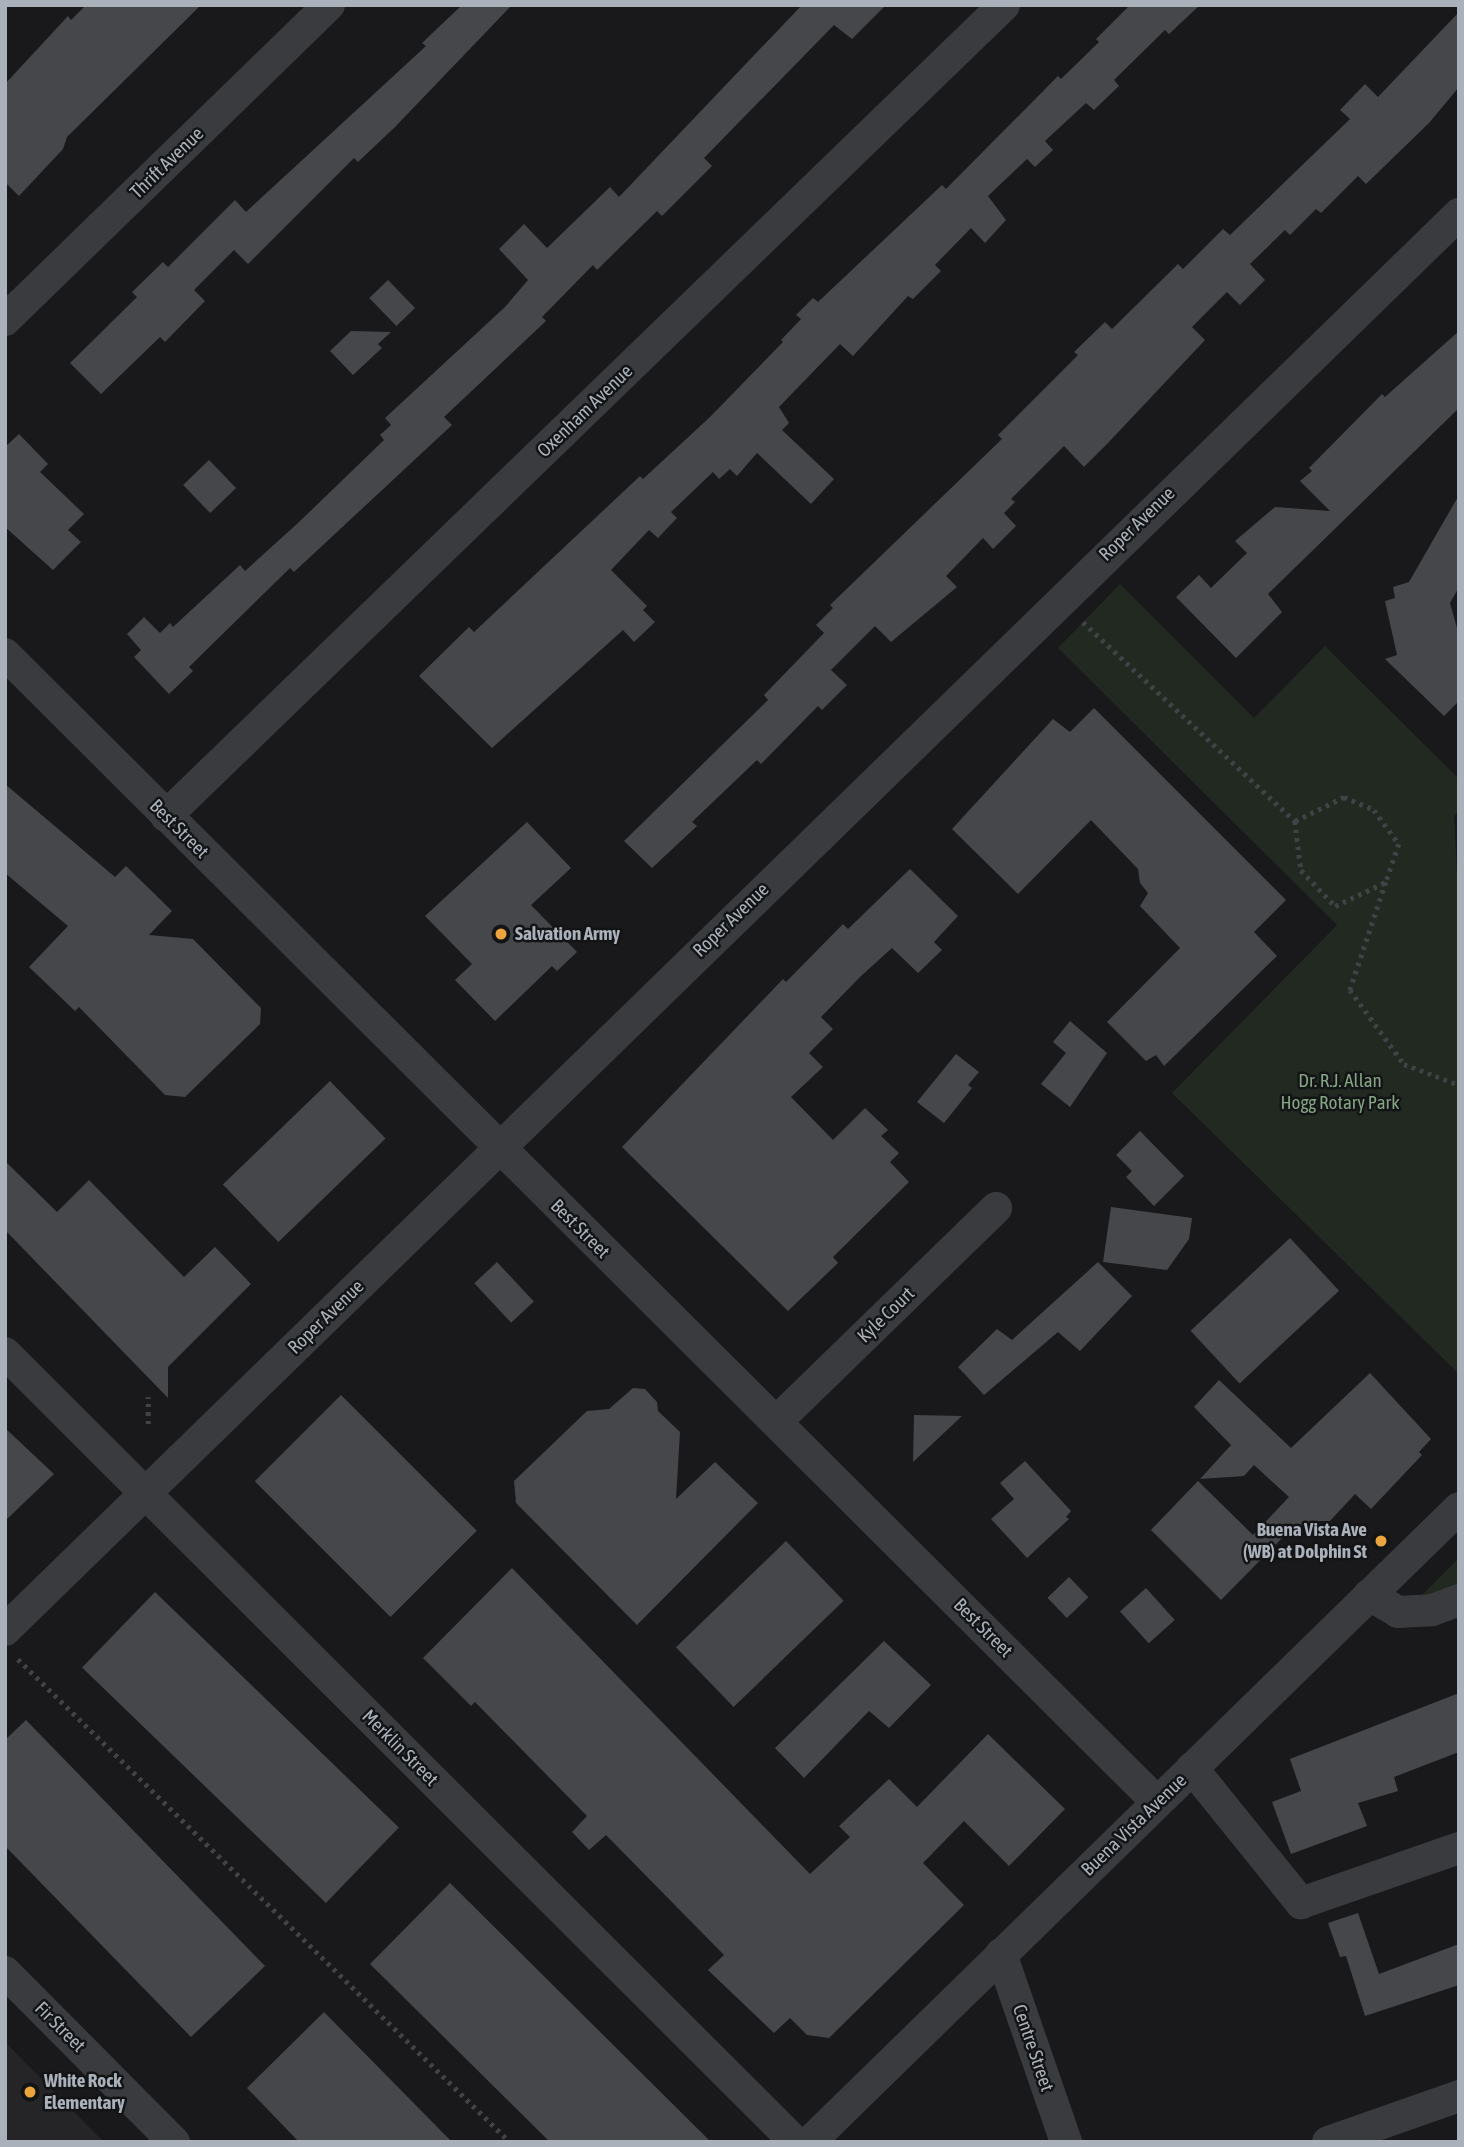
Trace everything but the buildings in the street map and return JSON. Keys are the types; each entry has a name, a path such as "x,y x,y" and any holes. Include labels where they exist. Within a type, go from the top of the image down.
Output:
{"street":[{"name":"Thrift Avenue","path":"5,320 329,5"},
{"name":"Oxenham Avenue","path":"166,816 1004,5"},
{"name":"Roper Avenue","path":"5,1630 1459,214"},
{"name":"Best Street","path":"5,654 1157,1802"},
{"name":"Kyle Court","path":"776,1422 996,1208"},
{"name":"Merklin Street","path":"5,1353 795,2142"},
{"name":"Buena Vista Avenue","path":"810,2142 1459,1508"},
{"path":"1369,1595 1398,1612 1432,1610 1459,1600"},
{"path":"1192,1768 1301,1903 1459,1848"},
{"name":"Centre Street","path":"1001,1954 1066,2142"},
{"name":"Fir Street","path":"5,1972 174,2142"},
{"path":"1328,2142 1459,2096"}],"path":[{"path":"1082,622 1295,821 1301,870 1335,906 1386,883"},
{"path":"1295,821 1344,797 1374,810 1399,844 1350,990 1405,1064 1459,1085"},
{"path":"148,1396 148,1424"},
{"path":"18,1659 510,2142"}],"shaded area":[{"name":"White Rock Elementary","path":"5,2042 104,2142 5,2142"}],"green space":[{"name":"Dr. R.J. Allan Hogg Rotary Park","path":"1120,584 1254,718 1325,646 1459,779 1459,811 1454,816 1459,908 1459,1374 1172,1093 1337,925 1058,648"},
{"path":"1459,1558 1459,1584 1420,1597"}],"place":[{"name":"Salvation Army","path":"501,934"},
{"name":"Buena Vista Ave (WB) at Dolphin St","path":"1381,1541"},
{"name":"White Rock Elementary","path":"30,2092"}]}
